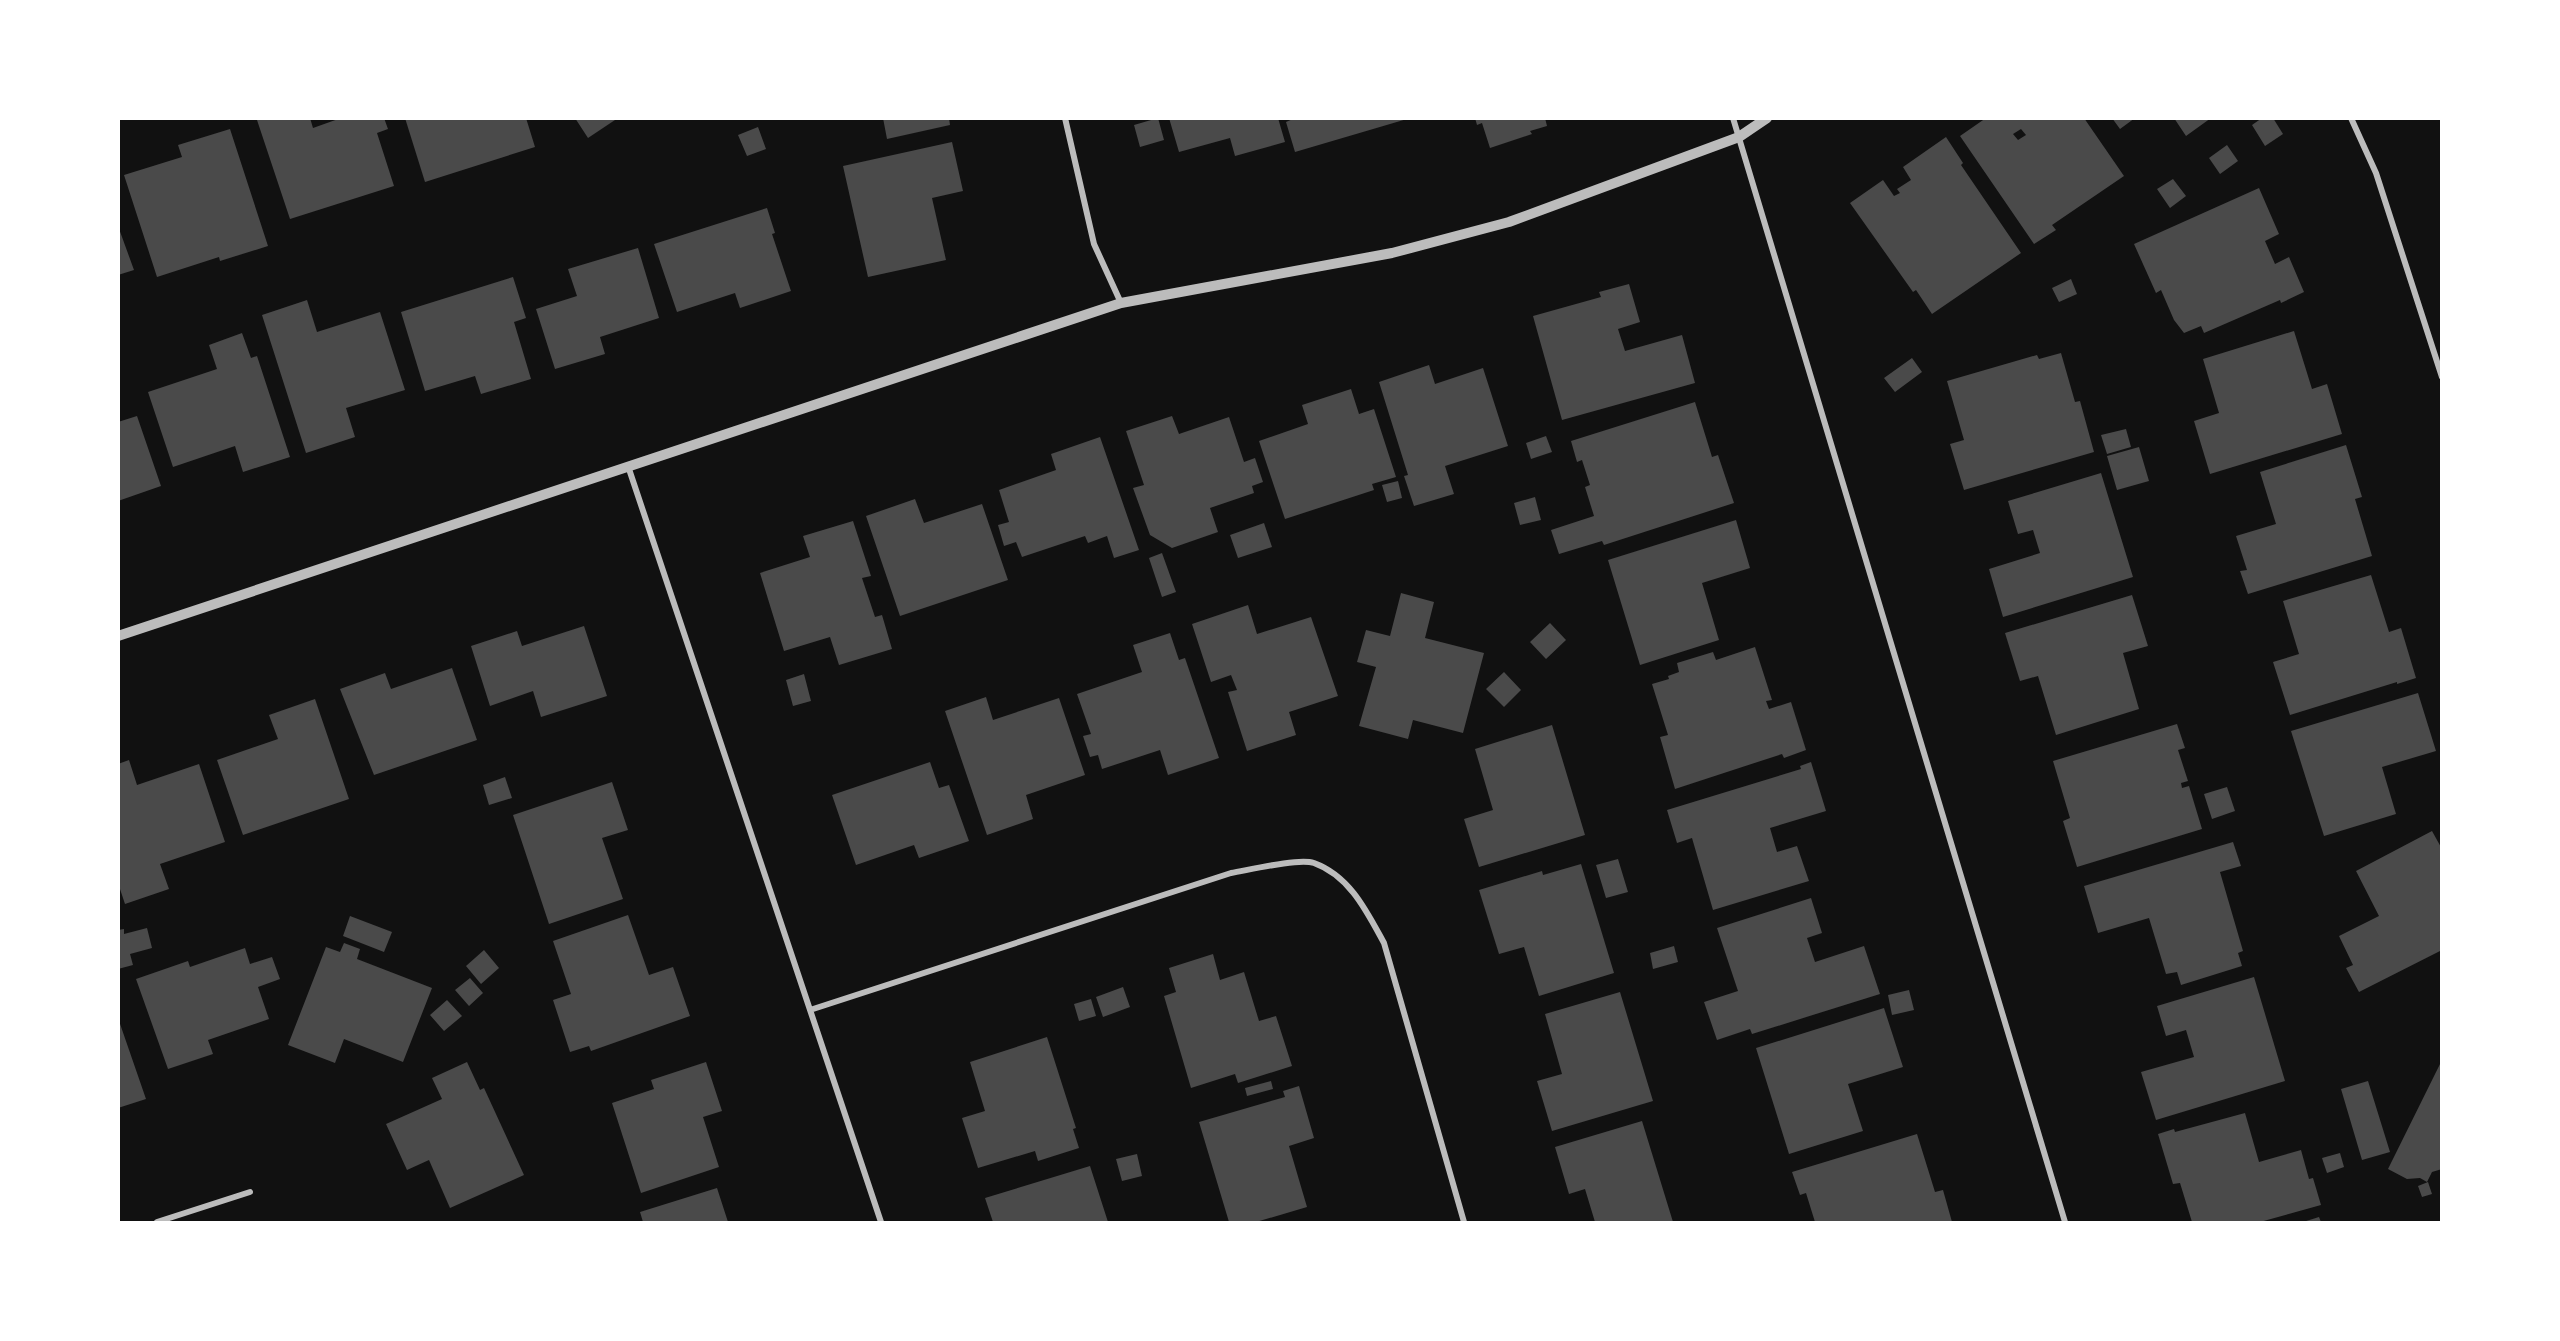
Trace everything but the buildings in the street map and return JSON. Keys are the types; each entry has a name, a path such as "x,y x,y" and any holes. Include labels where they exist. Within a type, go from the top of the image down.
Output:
{"street":[{"path":"1065,118 1094,244 1121,303"},
{"path":"1734,118 2066,1222"},
{"path":"118,636 1121,303 1392,253 1498,225 1739,137 1767,118"},
{"path":"2351,118 2376,173 2442,377"},
{"path":"628,466 881,1222"},
{"path":"810,1010 1231,873 1283,864 1313,863 1344,881 1365,907 1384,943 1464,1222"},
{"path":"157,1222 250,1192"}]}
